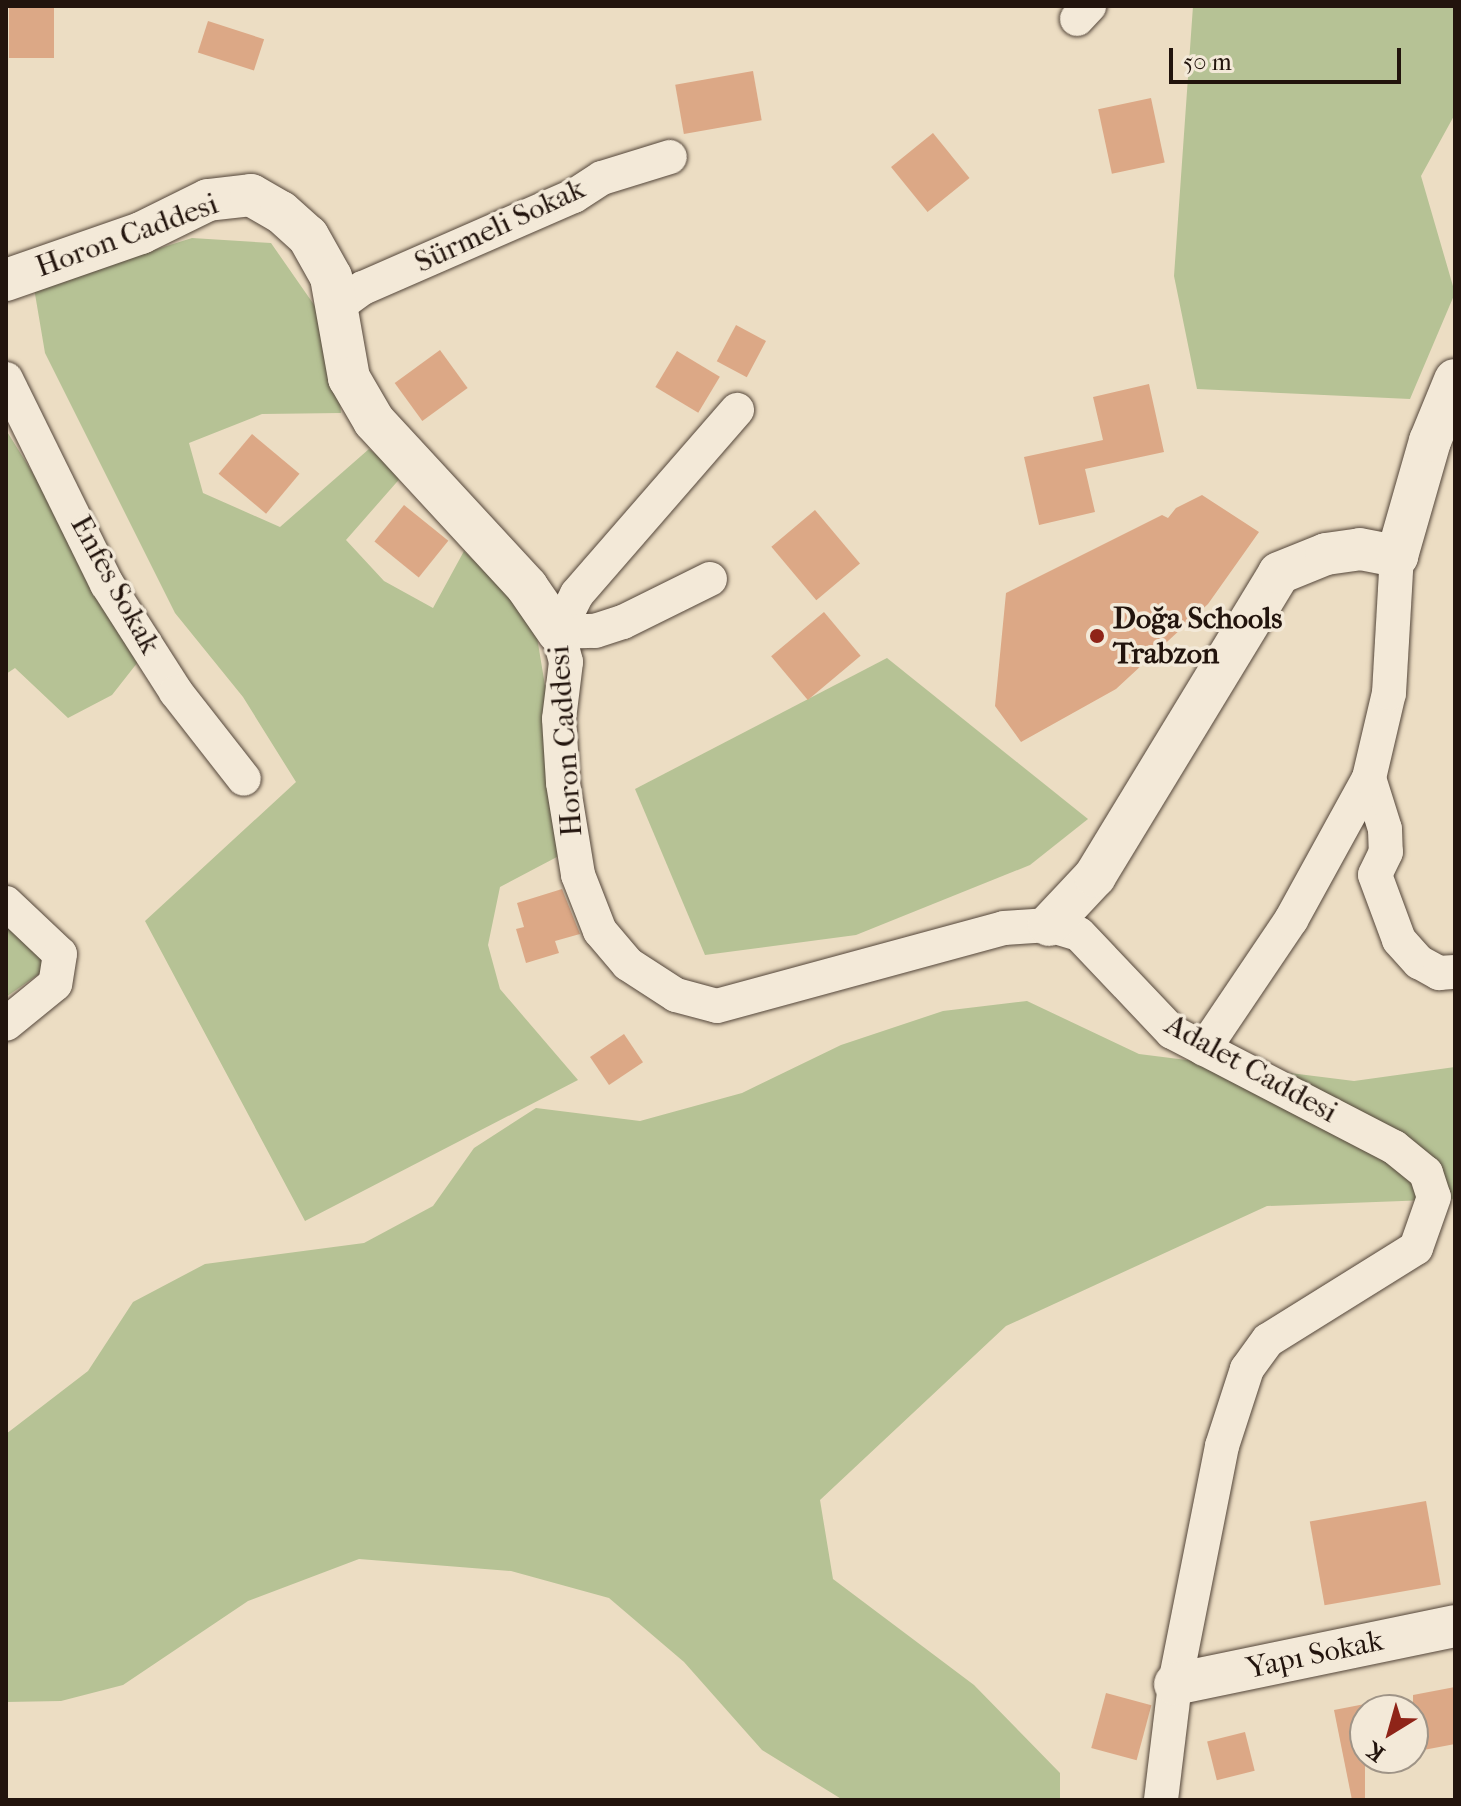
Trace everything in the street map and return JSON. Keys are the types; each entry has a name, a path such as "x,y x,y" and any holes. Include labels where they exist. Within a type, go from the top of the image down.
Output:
{"street":[{"name":"Sürmeli Sokak","path":"335,308 363,288 574,196 602,178 670,157"},
{"name":"Horon Caddesi","path":"6,280 141,233 208,200 251,195 308,236 331,277 349,378 374,421 527,587 558,632 566,662 559,719 563,783 578,875 600,931 628,964 676,995 717,1006 1004,928 1049,925"},
{"name":"Enfes Sokak","path":"6,379 107,584 176,692 244,779"},
{"path":"1204,1049 1291,920 1369,778 1389,693 1397,556 1430,441 1455,380"},
{"path":"710,579 623,622 595,631 558,632 577,594 737,410"},
{"path":"1049,925 1095,876 1279,573 1337,552 1360,549 1397,556"},
{"path":"1369,778 1385,829 1386,852 1375,875 1399,940 1419,962 1439,973 1455,972"},
{"path":"6,903 60,954 55,984 6,1024"},
{"name":"Adalet Caddesi","path":"1049,925 1079,934 1172,1032 1394,1147 1426,1173 1434,1197 1416,1248 1268,1340 1247,1369 1222,1446 1175,1684 1161,1800"},
{"name":"Yapı Sokak","path":"1175,1684 1455,1626"}],"green space":[{"path":"1193,6 1455,6 1455,114 1421,176 1455,293 1410,399 1197,389 1174,276"},
{"path":"192,238 271,243 333,332 341,413 262,414 189,443 203,493 280,527 369,449 403,475 346,540 384,581 433,608 464,551 534,619 572,849 500,887 488,945 500,989 578,1080 305,1221 145,921 296,782 243,697 175,613 45,353 34,288"},
{"path":"6,430 145,653 112,695 68,718 15,668 6,674"},
{"path":"887,658 1088,819 1030,865 856,935 705,955 635,789"},
{"path":"6,904 52,948 39,974 6,997"},
{"path":"1027,1001 1139,1054 1354,1081 1455,1067 1455,1199 1267,1206 1006,1326 820,1500 833,1579 974,1685 1060,1773 1060,1800 843,1800 762,1750 684,1662 609,1598 511,1571 359,1559 248,1601 123,1685 61,1701 6,1702 6,1434 88,1371 133,1302 205,1264 364,1243 433,1206 474,1148 536,1108 640,1121 742,1093 841,1045 943,1011"}],"building":[{"path":"9,6 54,6 54,58 9,58"},
{"path":"208,21 264,39 254,71 198,52"},
{"path":"753,71 762,120 684,134 675,85"},
{"path":"1151,98 1165,163 1112,174 1098,109"},
{"path":"933,133 970,178 928,212 891,167"},
{"path":"736,325 766,341 747,377 717,361"},
{"path":"440,350 468,388 422,421 395,383"},
{"path":"677,351 720,377 698,413 655,387"},
{"path":"1149,384 1164,452 1085,469 1095,512 1039,525 1024,457 1103,440 1093,397"},
{"path":"252,434 299,474 266,514 219,474"},
{"path":"1202,495 1259,532 1208,604 1116,689 1021,742 995,706 1006,593 1162,515 1168,518 1176,508"},
{"path":"404,505 448,541 419,577 374,542"},
{"path":"815,510 860,564 816,600 771,547"},
{"path":"824,612 861,656 808,700 771,656"},
{"path":"562,889 580,934 555,941 559,953 526,963 516,929 524,927 517,903"},
{"path":"624,1034 643,1062 609,1085 590,1057"},
{"path":"1426,1501 1441,1585 1325,1605 1310,1521"},
{"path":"1455,1687 1455,1744 1429,1749 1429,1694 1418,1694"},
{"path":"1106,1693 1151,1705 1137,1760 1091,1748"},
{"path":"1349,1707 1349,1774 1365,1774 1365,1800 1352,1800 1334,1710"},
{"path":"1245,1732 1255,1771 1217,1780 1207,1741"}],"place":[{"name":"Doğa Schools Trabzon","path":"1097,636"}]}
